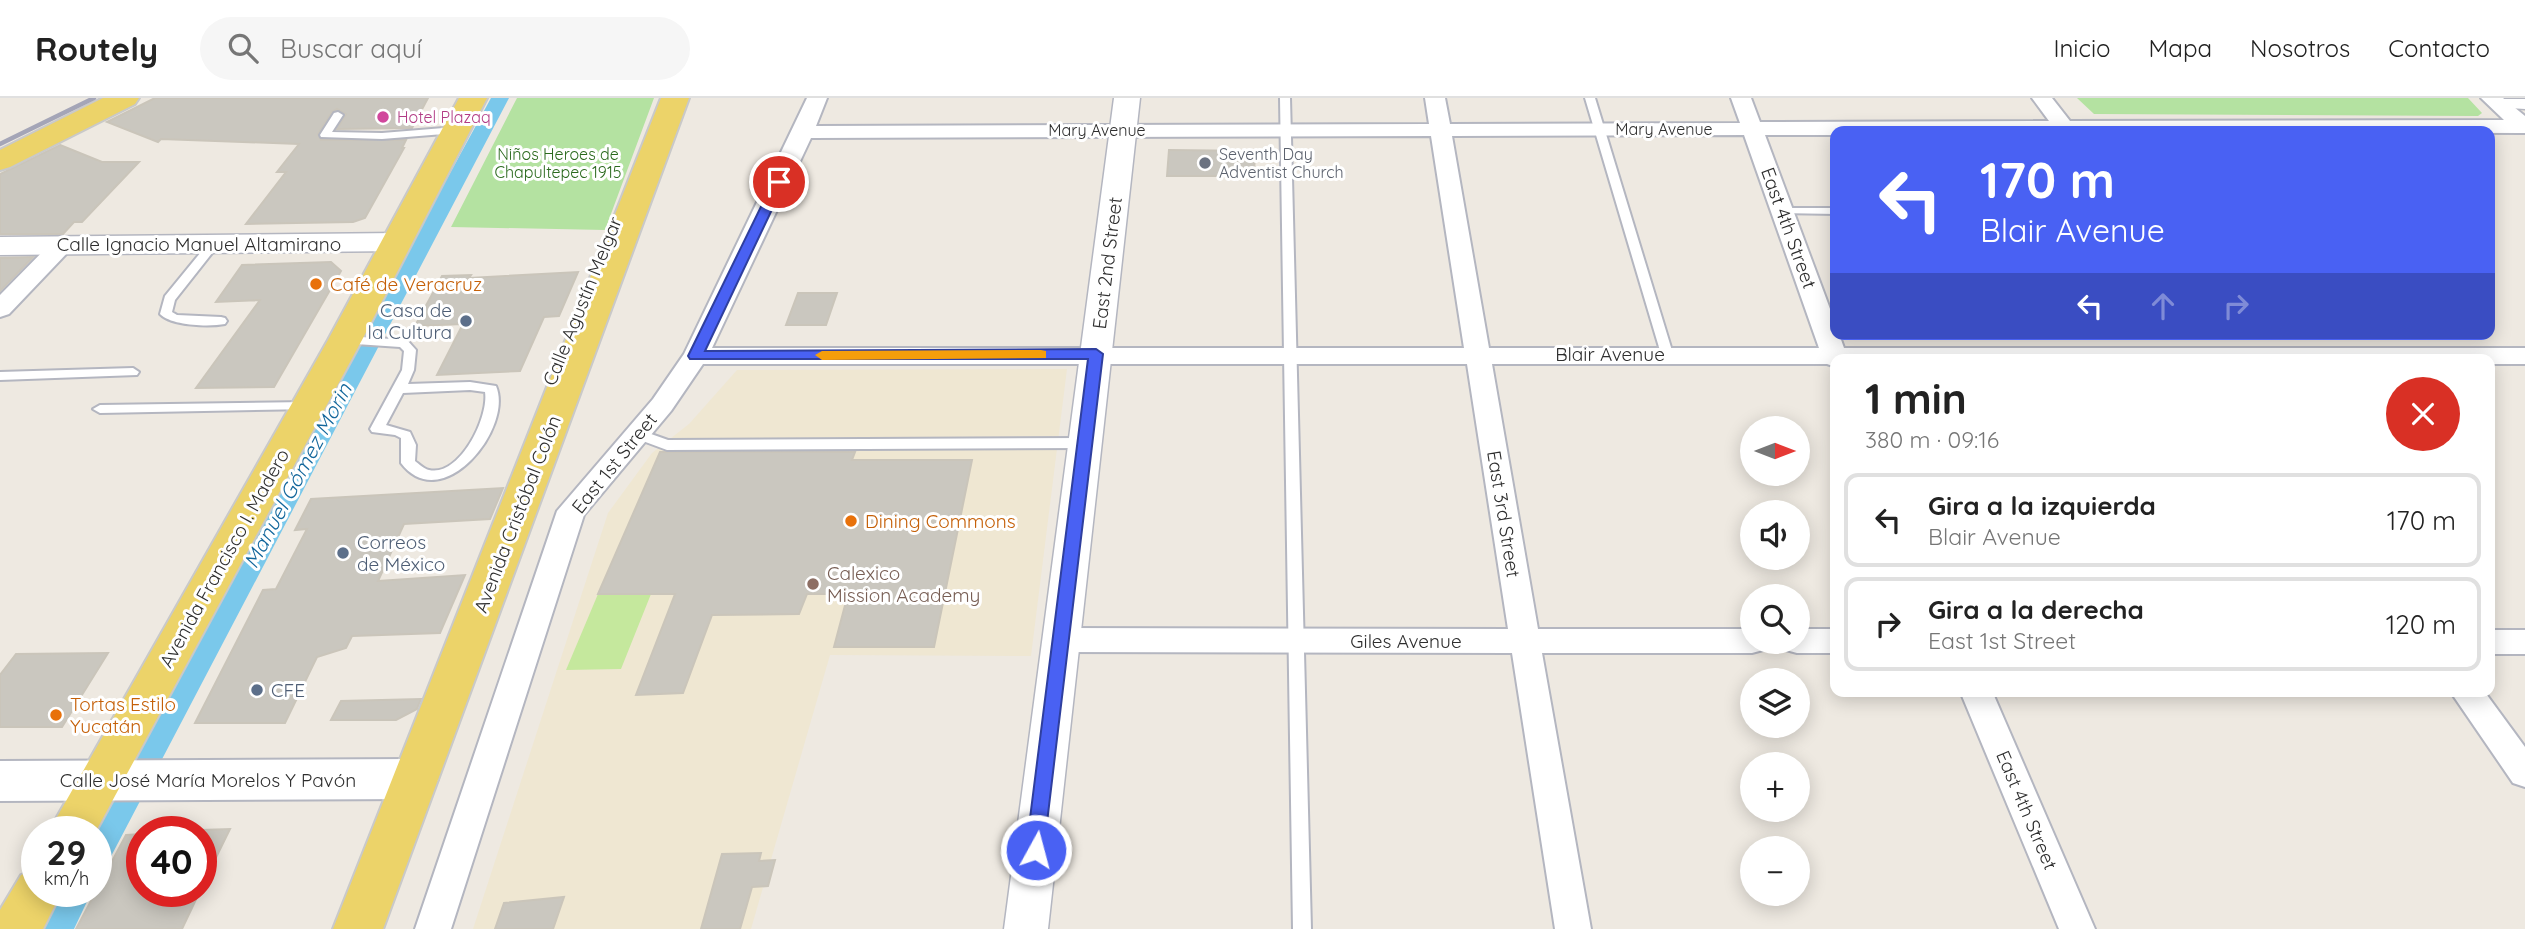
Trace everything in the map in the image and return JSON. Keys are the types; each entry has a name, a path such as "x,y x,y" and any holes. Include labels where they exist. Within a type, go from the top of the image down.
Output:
{"main road":[{"path":"23,120 68,98"},
{"path":"0,160 125,98"},
{"name":"Avenida Francisco I. Madero","path":"80,816 345,340 473,98"},
{"name":"Calle Agustín Melgar","path":"474,626 475,583 566,340 662,98"},
{"name":"Avenida Cristóbal Colón","path":"358,929 676,98"},
{"name":"Calle José María Morelos Y Pavón","path":"0,781 415,779"},
{"path":"16,929 29,907"}],"street":[{"name":"East 1st Street","path":"433,929 571,511 662,405 695,356 817,98"},
{"name":"East 3rd Street","path":"1435,98 1573,929"},
{"name":"East 4th Street","path":"1741,98 1834,354"},
{"path":"2042,98 2063,126"},
{"path":"2495,101 2525,104"},
{"path":"2495,101 2525,127"},
{"name":"Mary Avenue","path":"803,132 1125,114 1286,129 1830,130"},
{"name":"East 2nd Street","path":"1026,929 1125,114"},
{"name":"Mary Avenue","path":"2495,127 2525,127"},
{"name":"Calle Ignacio Manuel Altamirano","path":"0,246 398,242"},
{"path":"0,309 62,245"},
{"name":"Blair Avenue","path":"1944,354 2217,349 2437,354"},
{"name":"Blair Avenue","path":"2495,355 2525,356"},
{"name":"Blair Avenue","path":"695,356 1830,356"},
{"name":"Giles Avenue","path":"1061,640 1740,641"},
{"path":"1810,641 1830,641"},
{"path":"2495,642 2525,642"},
{"name":"East 4th Street","path":"1979,697 2077,929"},
{"path":"2470,697 2525,774"}],"lane":[{"path":"1285,98 1302,929"},
{"path":"1590,98 1667,354"},
{"path":"338,114 325,135 382,135 456,130"},
{"path":"1783,211 1830,211"},
{"path":"214,243 169,299 166,314 175,319 221,321"},
{"path":"345,340 403,343 410,349 408,370 377,429 400,430 407,435 411,442 408,463 415,471 439,475 459,467 466,460 492,410 495,395 491,388 470,386 399,389"},
{"path":"0,376 132,372"},
{"path":"100,409 308,406"},
{"path":"636,435 667,445 1085,443"}],"shaded area":[{"name":"Calexico Mission Academy","path":"1067,369 1031,656 830,655 751,929 473,929 608,513 652,453 689,424 737,370"}],"green space":[{"name":"Niños Heroes de Chapultepec 1915","path":"517,98 654,98 605,230 451,227"},
{"path":"2077,98 2468,98 2482,113 2478,116 2094,114"},
{"path":"598,594 651,594 621,669 566,670"}],"building":[{"path":"155,98 428,98 412,128 337,129 346,114 337,109 332,112 318,134 321,140 406,140 365,218 353,222 246,224 286,172 277,172 299,144 161,139 158,142 107,122"},
{"path":"60,145 102,162 139,162 82,222 74,222 63,234 0,234 0,174"},
{"path":"1169,150 1255,151 1254,176 1167,176"},
{"path":"33,257 0,291 0,258"},
{"path":"331,262 341,271 274,387 196,388 260,300 216,302 242,265"},
{"name":"Casa de la Cultura","path":"578,272 559,316 544,317 520,371 437,375 463,324 415,326 442,276 471,275 469,278"},
{"path":"798,293 837,293 826,325 786,325"},
{"path":"660,452 855,452 852,460 972,460 934,647 834,647 848,594 807,594 799,614 712,615 683,693 636,695 675,594 598,594"},
{"name":"Correos de México","path":"503,488 490,519 404,524 378,581 465,575 440,633 352,636 346,648 317,657 285,723 195,723 263,590 276,589 307,529 295,530 311,499"},
{"path":"108,653 62,727 0,727 0,675 16,654"},
{"path":"421,699 417,709 396,720 331,720 341,701"},
{"path":"217,829 230,829 217,855"},
{"path":"126,835 126,907 192,907 182,929 76,929 88,907 112,907 112,861"},
{"path":"761,853 759,861 775,860 768,886 752,887 740,929 701,929 722,854"},
{"path":"564,897 553,929 495,929 504,903"}],"waterway":[{"name":"Manuel Gómez Morin","path":"112,824 500,98"},
{"name":"Manuel Gómez Morin","path":"56,929 68,907"}],"railway":[{"path":"0,144 94,98"}],"slow traffic":[{"path":"822,355 1041,354"}],"place":[{"name":"Hotel Plazaq","path":"383,117"},
{"name":"Seventh Day Adventist Church","path":"1205,163"},
{"name":"Café de Veracruz","path":"316,284"},
{"name":"Casa de la Cultura","path":"466,321"},
{"name":"Dining Commons","path":"851,521"},
{"name":"Correos de México","path":"343,553"},
{"name":"Calexico Mission Academy","path":"813,584"},
{"name":"CFE","path":"257,690"},
{"name":"Tortas Estilo Yucatán","path":"56,715"}],"route":[{"path":"779,182 695,356 1096,354 1036,850"}]}
